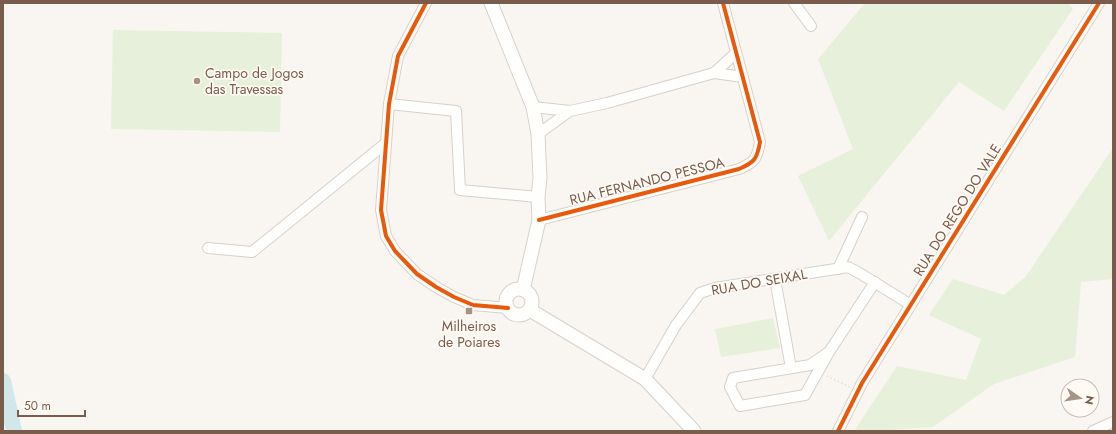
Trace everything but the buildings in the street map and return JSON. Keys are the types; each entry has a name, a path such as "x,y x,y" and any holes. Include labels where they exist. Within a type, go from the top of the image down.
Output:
{"street":[{"path":"426,3 398,56 389,104 381,210 386,236 395,251 417,274 436,287 473,305 508,308"},
{"path":"491,3 533,108 538,134 540,178 538,197 539,220 523,290"},
{"path":"533,108 570,111 607,103 714,73 743,77 723,3"},
{"path":"794,3 811,26"},
{"name":"RUA DO REGO DO VALE","path":"838,431 857,391 1099,3"},
{"path":"714,73 736,53"},
{"name":"RUA FERNANDO PESSOA","path":"539,220 739,169 750,164 757,156 760,142 743,77"},
{"path":"389,104 456,111 460,190 538,197"},
{"path":"538,134 570,111"},
{"path":"208,248 252,252 386,143"},
{"path":"838,269 862,218"},
{"name":"RUA DO SEIXAL","path":"645,379 676,326 700,293 715,288 848,267 910,305"},
{"path":"775,279 791,368"},
{"path":"829,352 810,365 733,378 730,387 740,406 805,394 829,352 874,282"},
{"path":"515,290 523,290 527,292 531,298 530,310 518,315 511,312 506,304 508,296 515,290"},
{"path":"530,310 645,379 694,431"},
{"path":"1093,431 1113,422"}],"path":[{"path":"818,372 857,391"}],"green space":[{"path":"865,3 1068,3 1073,9 1004,111 959,82 829,241 798,176 853,149 818,59"},
{"name":"Campo de Jogos das Travessas","path":"113,30 282,33 280,132 111,129"},
{"path":"1113,148 1113,279 1081,282 1075,357 994,384 933,427 854,431 897,366 966,380 981,339 929,315 953,279 1004,295 1026,276"},
{"path":"773,318 780,348 721,357 715,329"}],"waterway":[{"path":"3,381 14,431"}],"cycle path":[{"path":"426,3 398,56 389,104 381,210 386,236 395,251 417,274 436,287 473,305 508,308"},
{"path":"539,220 739,169 752,162 758,152 760,142 723,3"},
{"path":"838,431 862,383 1099,3"}],"place":[{"name":"Campo de Jogos das Travessas","path":"197,81"},
{"name":"Milheiros de Poiares","path":"469,311"}]}
